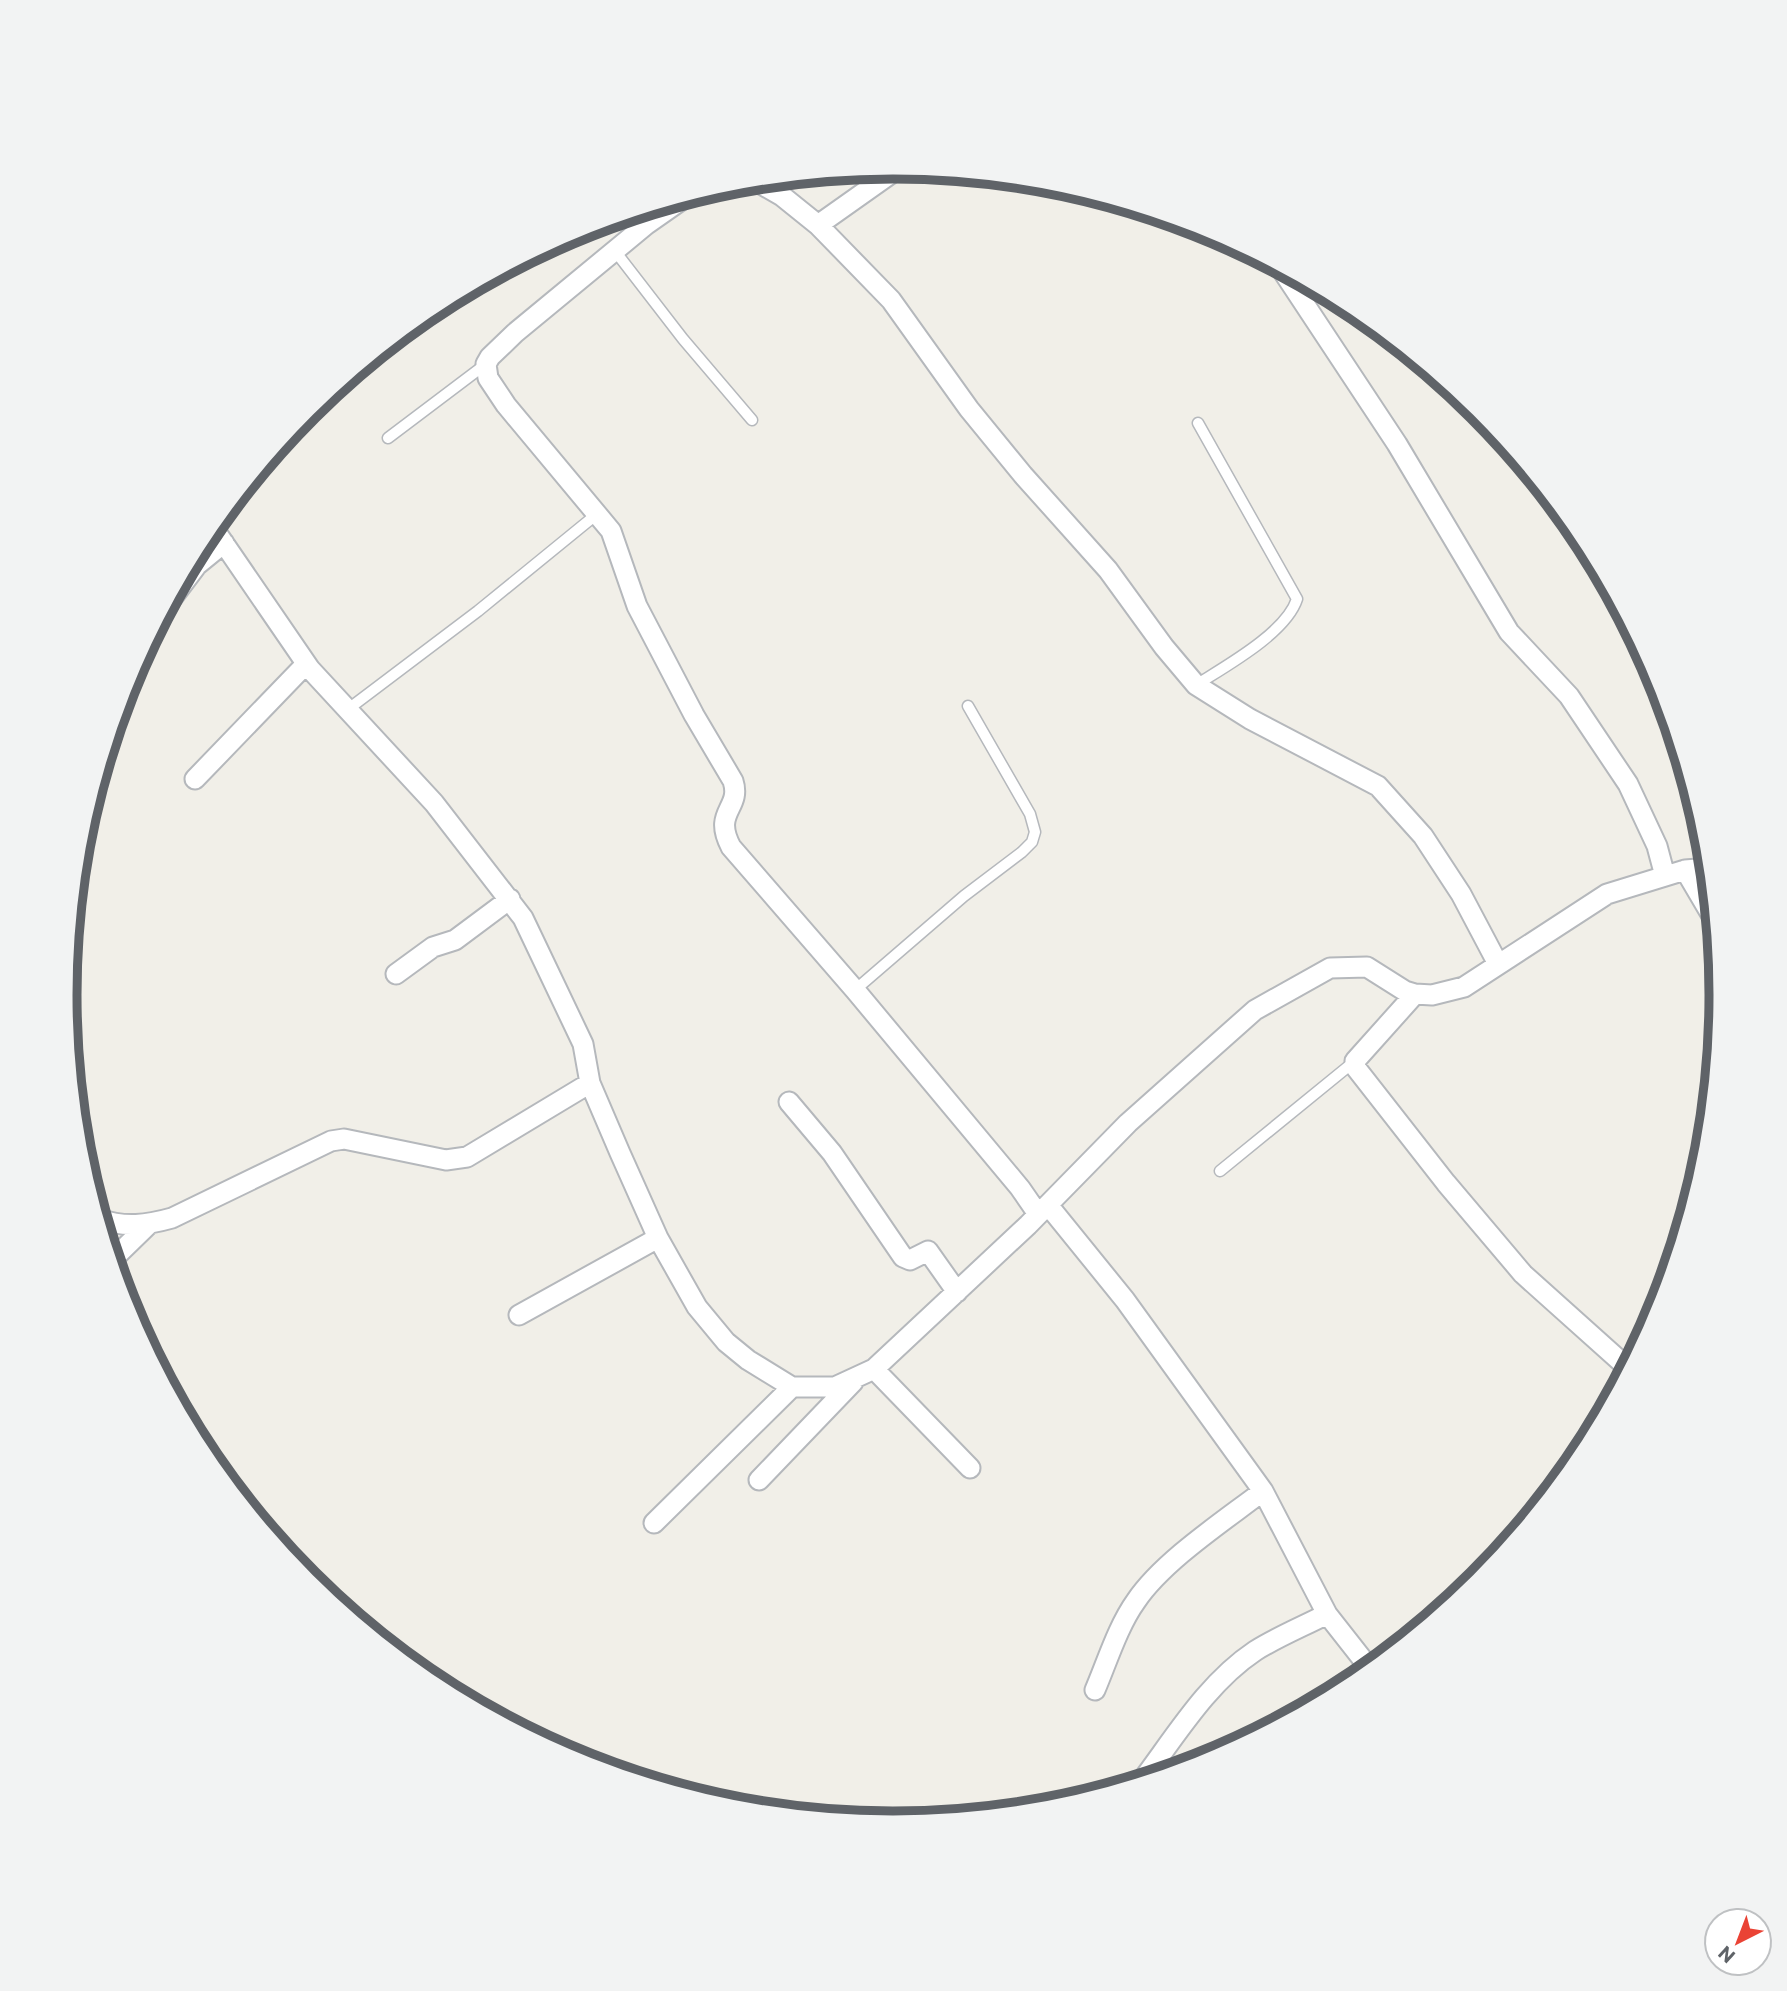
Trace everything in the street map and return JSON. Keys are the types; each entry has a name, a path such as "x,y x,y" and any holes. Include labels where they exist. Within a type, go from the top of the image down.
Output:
{"street":[{"path":"818,225 882,179"},
{"path":"770,189 818,225 891,300 969,409 1023,475 1108,569 1164,647 1196,685 1250,719 1378,786 1423,835 1461,894 1498,964"},
{"path":"667,211 515,333 490,357 486,364 488,378 506,405 611,531 637,606 694,715 733,781 735,792 723,833 731,847 855,990 1020,1188 1043,1209 1125,1300 1263,1491 1327,1614 1364,1662"},
{"path":"1289,281 1397,444 1509,632 1569,696 1628,784 1657,846 1665,876"},
{"path":"219,536 306,664 434,803 510,899 534,939 583,1044 590,1083 658,1238 697,1307 726,1342 748,1360 792,1387 835,1387 865,1374"},
{"path":"204,560 224,543"},
{"path":"195,779 306,664"},
{"path":"760,1480 865,1374 957,1292 1128,1123 1255,1010 1331,968 1367,967 1415,994 1433,995 1464,987 1606,894 1685,870 1700,869"},
{"path":"1685,870 1704,903"},
{"path":"396,974 433,947 455,940 510,899"},
{"path":"1415,994 1355,1061 1356,1068 1506,1255 1552,1301 1623,1363"},
{"path":"109,1221 148,1225 172,1218 331,1140 361,1142 457,1160 467,1157 590,1083"},
{"path":"789,1102 832,1153 903,1257 910,1260 928,1251 957,1292"},
{"path":"119,1254 148,1225"},
{"path":"519,1315 658,1238"},
{"path":"865,1374 970,1468"},
{"path":"654,1523 792,1387"},
{"path":"1095,1690 1135,1601 1201,1538 1263,1491"},
{"path":"1149,1771 1205,1697 1227,1674 1255,1651 1327,1614"}],"lane":[{"path":"615,251 683,339 752,420"},
{"path":"388,438 486,364"},
{"path":"1196,685 1245,654 1264,638 1294,610 1297,599 1198,423"},
{"path":"347,710 478,611 597,514"},
{"path":"855,990 964,896 1032,842 1035,832 1030,814 968,706"},
{"path":"1220,1171 1355,1061"}]}
